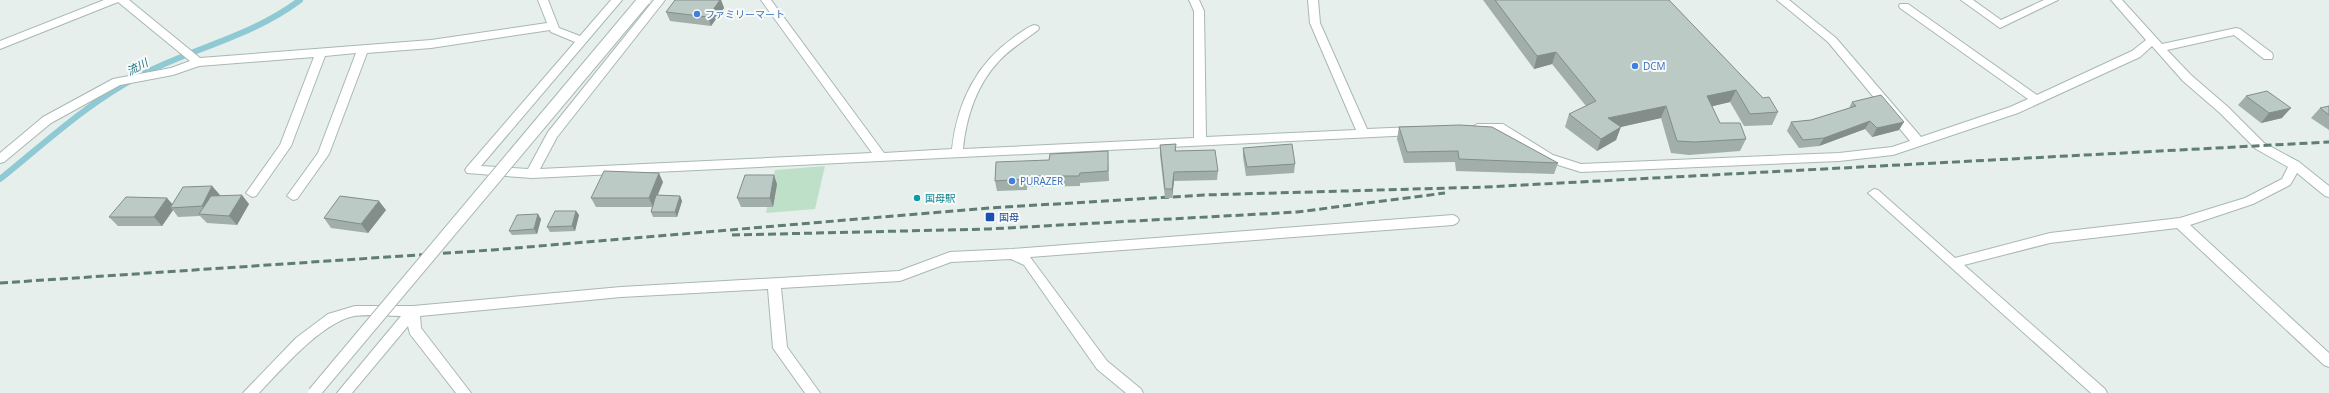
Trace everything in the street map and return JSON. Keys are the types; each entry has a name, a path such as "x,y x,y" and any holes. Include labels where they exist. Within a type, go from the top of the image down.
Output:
{"street":[{"path":"0,45 114,0"},
{"path":"122,0 198,62"},
{"path":"543,0 555,30 581,40"},
{"path":"617,0 581,40 471,170 532,174 1424,130"},
{"path":"314,393 644,0"},
{"path":"532,174 552,135 660,0"},
{"path":"766,0 881,157"},
{"path":"1194,0 1199,11 1200,141"},
{"path":"1313,0 1314,23 1363,133"},
{"path":"1782,0 1832,40 1918,142"},
{"path":"1966,0 2000,25 2053,0"},
{"path":"2116,0 2155,45 2187,78 2224,110 2260,146 2295,165 2329,193"},
{"path":"1904,6 2037,100"},
{"path":"0,159 47,120 117,82 173,71 198,62 431,44 553,26"},
{"path":"957,153 958,138 980,77 994,59 1034,28"},
{"path":"1469,128 1499,127 1549,158 1581,168 1839,157 1893,151 2014,110 2155,45 2236,31 2268,56"},
{"path":"293,196 322,154 363,49"},
{"path":"252,193 284,146 322,52"},
{"path":"1953,263 2050,238 2180,223 2249,201 2286,182 2295,165"},
{"path":"1874,194 2100,393"},
{"path":"250,393 301,342 333,318 355,310 413,311 621,292 900,276 950,256 1012,254 1453,220"},
{"path":"2180,223 2329,361"},
{"path":"1012,254 1028,262 1102,365 1136,393"},
{"path":"774,283 780,348 813,393"},
{"path":"344,393 413,311"},
{"path":"413,311 415,330 464,393"}],"green space":[{"path":"825,166 815,209 766,213 775,170"}],"building":[{"path":"675,0 720,0 708,17 666,12"},
{"name":"DCM","path":"1495,0 1669,0 1763,98 1769,97 1778,112 1750,114 1736,90 1707,96 1720,123 1740,123 1746,139 1695,142 1677,141 1666,106 1608,118 1621,127 1601,139 1569,114 1596,101 1556,52 1537,56"},
{"path":"2267,91 2291,108 2269,113 2246,96"},
{"path":"1881,95 1904,122 1877,128 1870,121 1824,138 1803,140 1791,122 1811,120 1856,106 1852,102"},
{"path":"2329,106 2329,115 2320,108"},
{"path":"1460,125 1492,127 1558,163 1459,159 1458,151 1407,152 1399,127"},
{"path":"1176,144 1175,151 1215,150 1218,171 1174,172 1172,189 1165,189 1160,145"},
{"path":"1292,144 1295,164 1247,167 1243,148"},
{"path":"1108,151 1108,171 1080,173 1079,176 1026,176 1026,179 995,181 996,162 1049,160 1050,154"},
{"path":"604,171 659,173 649,198 591,198"},
{"path":"745,175 774,175 770,198 737,198"},
{"path":"212,186 202,206 170,208 183,187"},
{"path":"242,195 229,216 199,214 211,196"},
{"path":"656,195 680,196 675,212 651,212"},
{"path":"340,196 379,201 361,224 324,218"},
{"path":"126,197 167,198 154,217 109,217"},
{"path":"555,211 576,211 572,226 547,227"},
{"path":"538,214 534,229 509,231 517,215"}],"waterway":[{"name":"流川","path":"0,179 67,124 102,98 120,87 159,66 262,24 300,0"}],"railway":[{"path":"0,283 492,250 989,208 1204,195 1486,187 2329,142"},
{"path":"732,235 989,229 1297,212 1445,193"}],"place":[{"name":"ファミリーマート","path":"697,14"},
{"name":"DCM","path":"1635,66"},
{"name":"PURAZER","path":"1012,181"},
{"name":"国母駅","path":"917,198"},
{"name":"国母","path":"990,217"}]}
